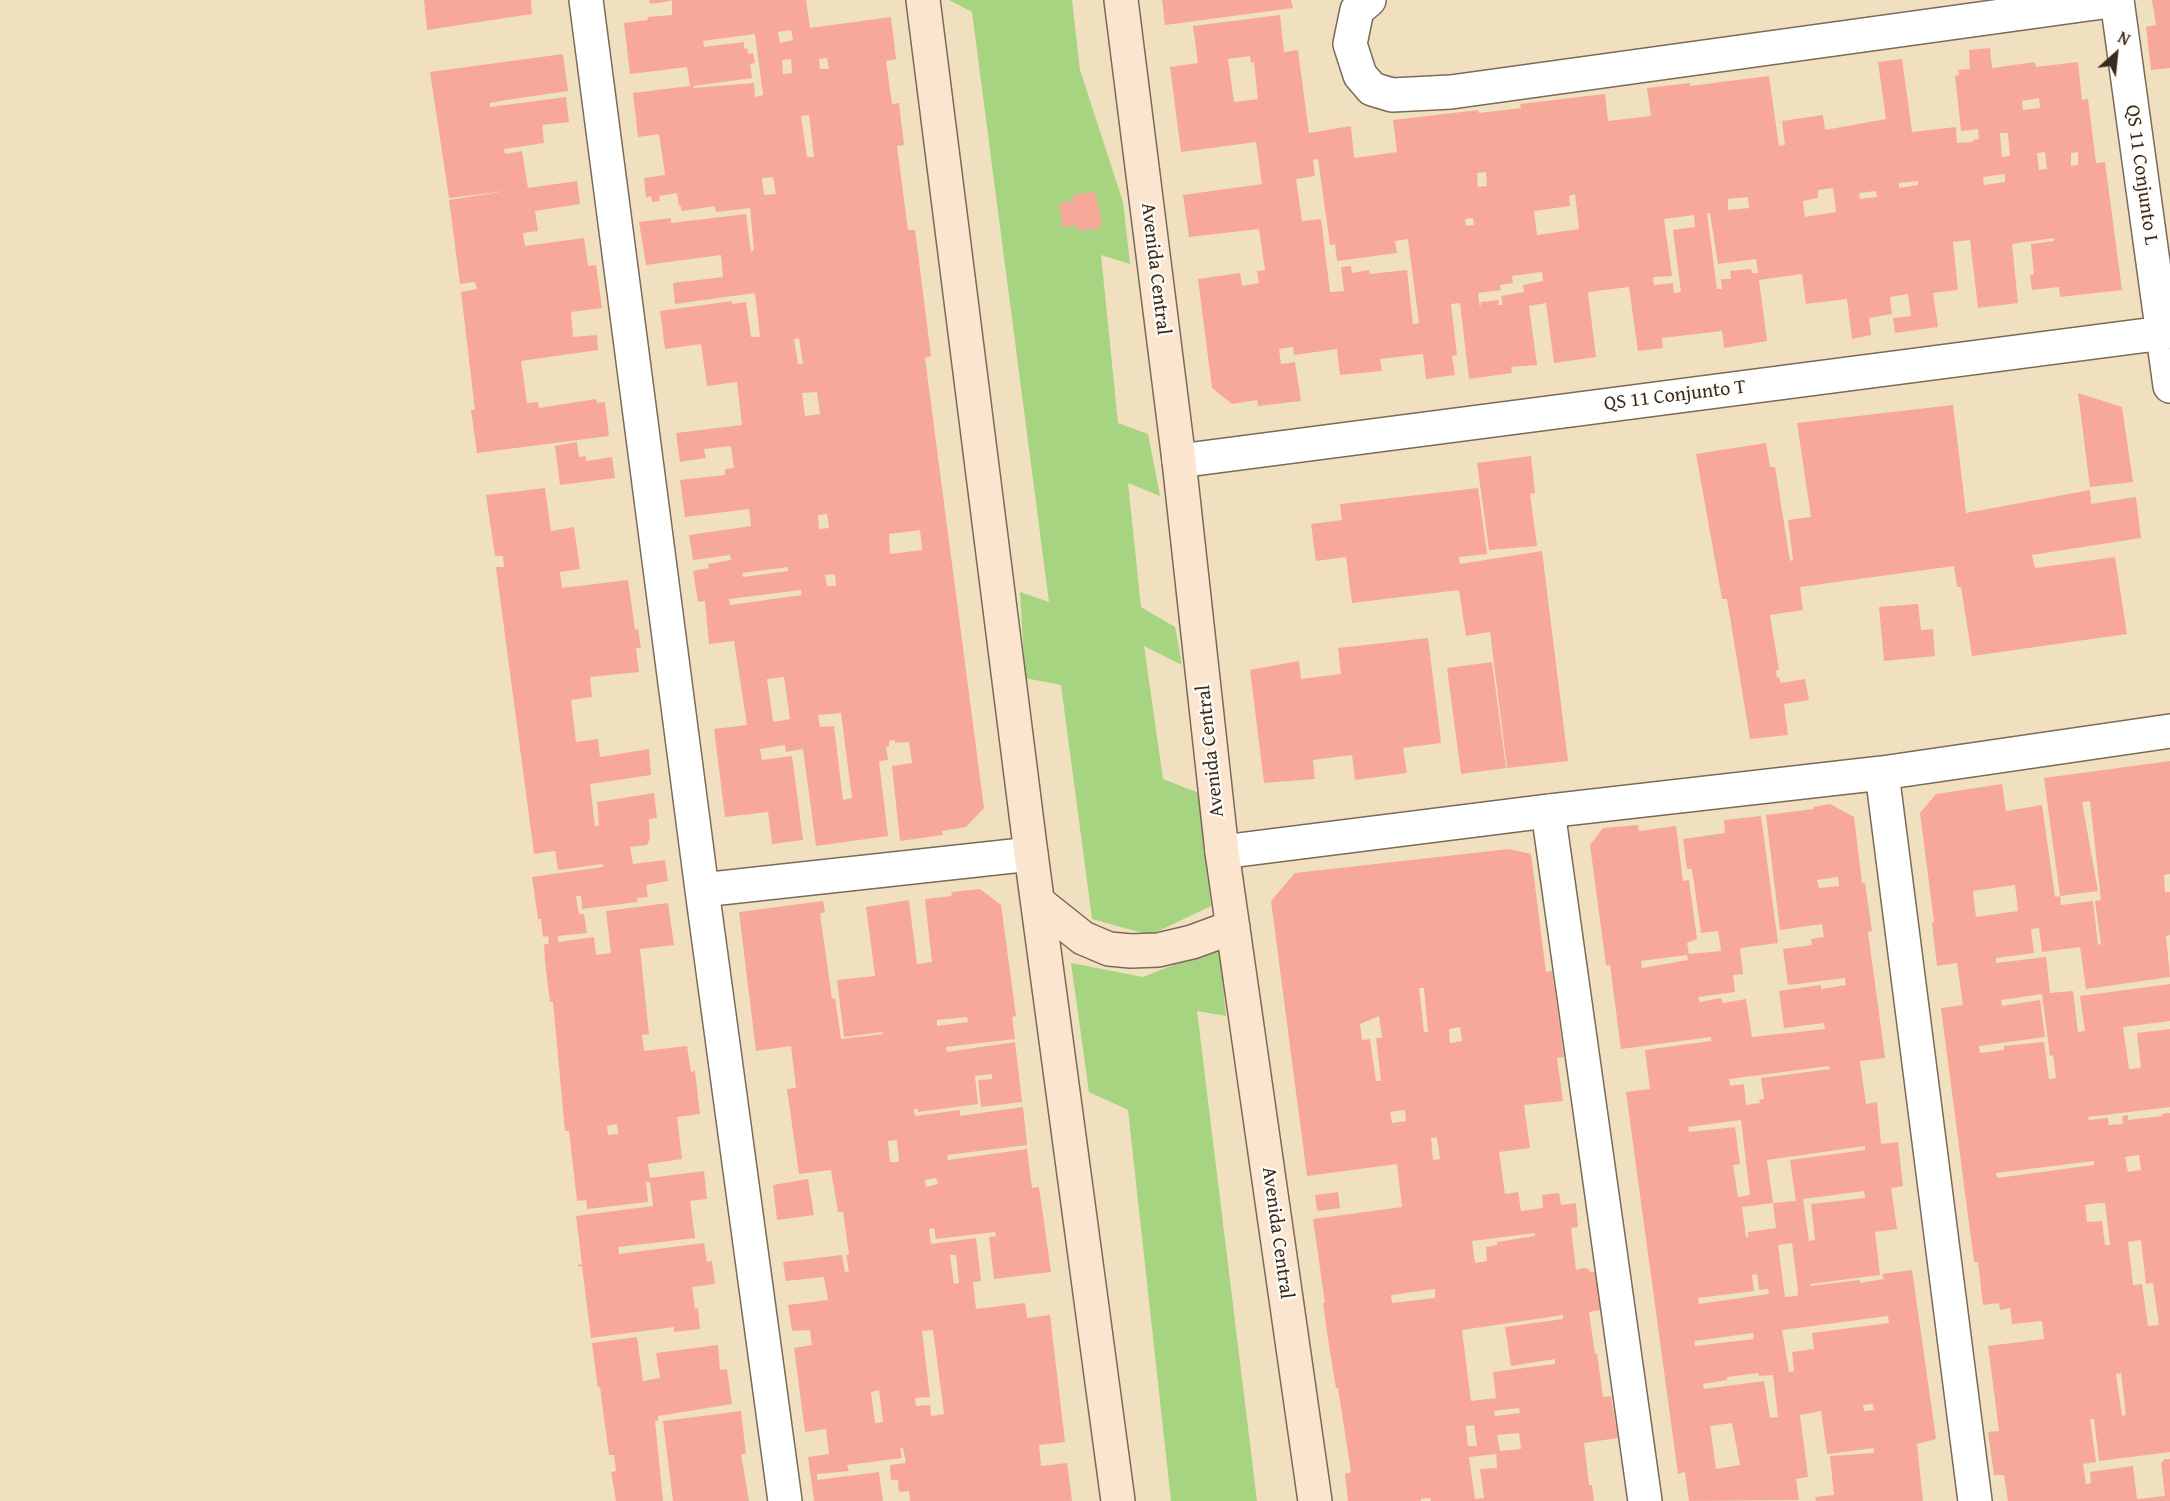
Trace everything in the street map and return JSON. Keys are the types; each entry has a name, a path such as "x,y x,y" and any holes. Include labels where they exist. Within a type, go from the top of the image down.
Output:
{"street":[{"path":"586,0 702,890 785,1501"},
{"path":"923,0 1031,854 1118,1501"},
{"name":"Avenida Central","path":"1121,0 1179,461 1222,852 1315,1501"},
{"path":"1369,0 1357,10 1350,44 1360,75 1372,89 1392,94 1451,92 2117,0"},
{"name":"QS 11 Conjunto L","path":"2117,0 2167,332 2170,386"},
{"name":"QS 11 Conjunto T","path":"1179,461 2167,332"},
{"path":"1222,852 1548,811 1882,773 2170,731"},
{"path":"1882,773 1976,1501"},
{"path":"1548,811 1645,1501"},
{"path":"702,890 1031,854"},
{"path":"1039,903 1083,938 1109,949 1158,950 1192,942 1233,927"}],"green space":[{"path":"949,0 1072,0 1080,70 1123,202 1130,264 1101,255 1118,423 1148,434 1160,496 1128,483 1141,607 1175,627 1182,665 1144,646 1163,779 1199,793 1211,906 1150,935 1092,919 1061,685 1025,678 1020,592 1049,602 972,12"},
{"path":"1219,947 1226,1016 1197,1011 1257,1501 1171,1501 1128,1110 1089,1092 1071,963 1143,977"}],"building":[{"path":"424,0 531,0 532,14 427,30"},
{"path":"649,0 671,0 671,1 650,4"},
{"path":"672,0 806,0 810,28 891,17 896,59 886,61 892,104 899,103 904,145 897,146 908,230 915,230 931,356 925,358 984,808 966,827 942,831 943,835 900,841 892,766 912,763 909,742 895,743 895,740 889,741 889,746 886,747 888,760 879,761 888,836 816,846 803,749 786,752 785,745 760,749 762,760 792,756 803,840 772,844 768,812 725,817 714,729 747,725 734,641 709,644 705,601 698,602 693,571 709,568 708,564 731,560 730,555 693,560 689,535 751,526 749,509 685,517 680,480 725,475 725,469 734,468 731,446 704,449 706,458 680,462 676,433 742,425 737,382 707,386 701,344 665,349 660,311 732,301 732,304 746,302 751,337 760,337 755,293 675,304 673,283 723,277 721,255 646,265 639,222 671,218 671,223 746,214 751,252 754,250 750,208 716,212 715,206 682,211 677,193 659,196 660,201 652,202 651,196 646,198 644,178 665,175 659,134 638,137 633,93 690,86 687,67 630,74 624,23 648,20 647,17 672,15","holes":["791,30 793,40 780,43 778,32","755,34 763,95 755,97 754,83 694,88 693,86 752,78 750,64 755,63 753,53 748,54 747,48 744,49 744,42 704,47 703,41","827,58 829,69 820,69 819,59","791,59 792,73 783,74 782,60","809,115 814,157 807,157 801,116","773,177 776,194 764,195 762,178","799,338 803,364 798,364 794,339","817,392 820,414 805,416 802,393","827,514 829,528 819,529 818,515","920,530 922,550 890,554 889,534","788,567 788,571 743,577 742,573","835,574 836,586 827,586 825,575","801,590 802,595 730,605 729,599","784,677 790,719 773,722 767,679","841,713 852,798 843,800 834,726 820,727 818,715"]},
{"path":"1162,0 1291,0 1293,8 1165,25"},
{"path":"2152,0 2170,0 2170,68 2151,70 2146,27 2156,25"},
{"path":"1280,15 1284,52 1298,50 1309,133 1351,126 1354,158 1397,152 1393,120 1478,110 1479,113 1521,108 1520,104 1605,94 1608,121 1651,116 1647,88 1690,83 1690,86 1769,76 1779,146 1785,145 1782,121 1823,115 1825,130 1886,119 1878,62 1902,59 1912,132 1956,127 1957,143 1973,142 1979,139 1978,129 1961,131 1955,76 1959,75 1958,70 1970,69 1969,50 1990,48 1992,68 2035,62 2036,67 2078,62 2082,100 2088,99 2096,163 2105,162 2122,290 2060,297 2059,287 2032,290 2030,275 2034,275 2031,244 2054,241 2054,238 2012,244 2018,303 1978,308 1970,240 1953,242 1958,290 1933,293 1938,327 1895,333 1893,318 1911,316 1908,294 1890,297 1892,314 1869,318 1871,335 1852,339 1847,299 1806,304 1802,274 1759,280 1767,341 1724,348 1722,331 1662,338 1663,348 1638,351 1629,287 1588,292 1596,357 1554,363 1546,303 1529,306 1537,365 1511,367 1512,373 1469,379 1460,303 1451,304 1457,355 1452,356 1455,375 1426,379 1423,354 1380,359 1382,371 1340,375 1337,349 1294,355 1293,347 1279,349 1281,364 1295,362 1301,401 1258,406 1257,400 1232,404 1212,388 1198,279 1240,273 1242,286 1259,283 1257,271 1265,270 1259,229 1189,237 1183,195 1262,184 1256,142 1181,152 1170,67 1198,63 1193,26","holes":["1250,56 1251,63 1254,62 1258,99 1234,102 1228,59","2039,98 2040,108 2023,110 2022,101","2000,133 2008,133 2010,156 2002,157","2045,152 2047,169 2039,170 2037,153","2078,152 2078,165 2071,166 2071,153","1318,159 1330,245 1335,244 1337,261 1397,253 1395,241 1408,239 1419,323 1413,324 1407,270 1370,274 1369,270 1352,273 1351,266 1341,267 1344,291 1330,292 1321,219 1302,221 1296,179 1315,176 1313,160","1486,172 1487,186 1478,187 1477,173","2005,174 2005,182 1984,185 1983,177","1918,181 1918,185 1899,188 1899,183","1833,188 1836,212 1805,217 1803,201 1818,198 1818,190","1876,191 1877,197 1860,199 1859,193","1575,194 1579,229 1537,235 1534,211 1570,206 1569,196","1748,197 1749,208 1728,210 1728,199","1707,213 1710,213 1718,264 1756,259 1758,273 1752,273 1751,269 1730,271 1731,279 1721,279 1722,289 1717,289","1694,215 1695,227 1673,230 1681,292 1674,293 1673,283 1654,285 1653,277 1672,276 1664,219","1473,218 1474,225 1466,226 1465,219","1542,272 1543,281 1523,285 1524,292 1501,296 1503,305 1498,305 1499,300 1481,302 1480,308 1478,293 1501,290 1500,285 1513,283 1512,276"]},
{"path":"563,54 568,91 490,103 490,107 566,97 569,122 542,125 544,143 504,149 505,154 522,151 528,188 577,181 580,204 535,211 538,231 523,233 525,246 584,238 588,266 596,265 602,308 571,312 573,337 597,335 598,350 521,361 527,403 538,402 539,408 596,399 597,403 605,402 609,436 477,453 471,410 475,410 461,292 477,289 475,282 460,284 449,200 507,191 449,198 430,72"},
{"path":"1095,192 1102,222 1100,222 1100,228 1078,231 1077,225 1063,227 1059,203 1074,201 1073,195"},
{"path":"2078,393 2122,407 2133,482 2090,487"},
{"path":"1953,405 1966,513 2090,490 2091,504 2136,497 2141,538 2032,555 2035,568 2115,557 2127,634 1972,656 1961,587 1957,587 1954,566 1800,587 1803,610 1770,615 1779,670 1776,670 1777,678 1779,677 1781,683 1805,679 1809,700 1784,704 1788,735 1750,739 1727,599 1722,599 1696,454 1766,443 1770,467 1775,467 1790,561 1793,560 1788,520 1811,517 1797,423"},
{"path":"577,442 579,457 586,456 586,461 612,457 615,478 560,485 555,446"},
{"path":"1531,456 1535,493 1530,494 1537,546 1489,550 1477,463"},
{"path":"545,488 551,531 574,527 580,569 560,572 562,588 628,580 635,630 638,629 641,648 636,648 639,672 590,677 592,697 571,700 576,742 598,739 600,757 649,749 651,775 590,784 595,826 599,825 597,802 654,793 657,818 649,819 650,838 647,845 630,847 633,864 665,860 668,881 646,885 648,897 637,898 638,902 582,909 581,896 576,896 579,914 584,914 587,933 558,936 558,942 594,937 596,955 611,953 606,911 668,903 674,945 640,949 649,1034 642,1035 644,1051 687,1046 691,1072 695,1071 700,1114 677,1117 682,1159 648,1164 650,1178 704,1171 707,1199 690,1201 695,1238 618,1247 619,1254 704,1243 707,1262 712,1261 715,1284 692,1287 695,1309 698,1308 700,1329 674,1332 674,1327 591,1338 582,1266 578,1267 582,1264 576,1216 653,1206 650,1182 646,1182 648,1202 587,1209 586,1200 577,1201 569,1131 565,1131 553,1002 550,1002 545,961 544,944 549,944 548,936 543,937 541,919 538,919 532,877 603,867 603,864 558,870 555,851 534,854 496,567 504,567 503,556 495,556 486,495","holes":["617,1124 618,1134 608,1135 607,1126"]},
{"path":"1478,488 1487,554 1459,557 1460,564 1542,551 1568,761 1507,768 1490,632 1466,636 1459,590 1352,603 1346,557 1316,561 1311,524 1342,520 1340,504"},
{"path":"1918,604 1921,630 1933,629 1935,656 1884,661 1879,607"},
{"path":"1428,638 1441,743 1403,748 1407,773 1355,780 1352,755 1313,760 1315,779 1264,783 1250,670 1299,661 1301,679 1341,674 1338,648"},
{"path":"1492,662 1506,768 1461,774 1447,668"},
{"path":"2170,761 2170,874 2164,875 2165,892 2170,892 2170,935 2166,936 2170,977 2086,989 2080,947 2042,952 2039,928 2031,929 2034,953 1996,958 1996,963 2046,957 2050,993 2073,991 2078,1032 2085,1031 2080,996 2170,984 2170,1021 2123,1027 2129,1069 2141,1068 2137,1033 2170,1029 2170,1107 2088,1117 2089,1120 2108,1118 2109,1125 2123,1124 2122,1116 2128,1115 2128,1120 2170,1113 2170,1452 2099,1461 2094,1419 2090,1419 2096,1462 2083,1464 2086,1484 2091,1483 2090,1472 2133,1466 2137,1499 2165,1496 2161,1463 2165,1459 2170,1459 2170,1501 2008,1501 2004,1475 1994,1475 1988,1432 1999,1431 1988,1346 2044,1339 2042,1321 2012,1324 2010,1308 2000,1310 1999,1303 1983,1305 1978,1262 1974,1262 1941,1008 1963,1005 1957,963 1937,966 1932,923 1934,922 1920,813 1936,794 2002,784 2006,811 2042,805 2055,897 2060,896 2044,778","holes":["2090,801 2101,900 2095,901 2101,944 2098,945 2093,901 2061,905 2060,896 2098,891 2082,802","2015,885 2018,911 1976,917 1973,891","2042,994 2050,1056 2053,1055 2056,1078 2049,1079 2044,1042 2004,1046 2004,1050 1980,1053 1979,1046 2045,1037 2040,1000 2002,1006 2001,1000","2139,1155 2141,1170 2128,1172 2125,1157","2094,1161 2094,1165 1997,1178 1996,1173","2105,1203 2110,1245 2105,1245 2102,1221 2087,1222 2085,1205","2141,1240 2146,1284 2153,1283 2159,1325 2148,1326 2142,1284 2133,1285 2128,1242","2121,1373 2126,1415 2122,1416 2116,1374"]},
{"path":"1830,804 1854,817 1862,883 1865,883 1872,931 1868,932 1885,1058 1860,1061 1866,1104 1877,1102 1881,1144 1898,1142 1903,1186 1891,1188 1897,1229 1875,1232 1880,1275 1810,1284 1811,1286 1860,1280 1860,1283 1884,1279 1882,1274 1912,1270 1936,1439 1917,1444 1923,1501 1816,1501 1815,1497 1834,1495 1830,1456 1874,1453 1874,1448 1827,1454 1821,1411 1800,1415 1808,1477 1796,1479 1799,1500 1689,1501 1685,1472 1678,1474 1626,1092 1650,1089 1645,1050 1711,1041 1711,1037 1621,1049 1610,965 1606,965 1590,845 1603,828 1638,825 1639,831 1676,826 1683,881 1689,880 1697,939 1687,943 1689,954 1721,951 1718,931 1701,933 1692,869 1687,869 1683,839 1725,833 1724,820 1761,816 1778,943 1740,948 1743,974 1733,975 1735,992 1698,997 1700,1002 1721,998 1723,1003 1746,999 1752,1037 1825,1029 1824,1023 1784,1028 1779,991 1821,985 1821,989 1846,985 1845,978 1788,985 1783,949 1812,945 1811,939 1824,937 1822,924 1780,930 1766,815 1814,809 1813,807","holes":["1838,877 1839,886 1819,888 1817,880","1687,955 1688,960 1642,968 1641,961","1829,1066 1830,1069 1761,1078 1764,1099 1759,1100 1760,1103 1746,1105 1744,1084 1730,1086 1729,1079","1741,1120 1750,1195 1738,1197 1733,1165 1740,1164 1735,1127 1689,1132 1688,1127","1865,1146 1865,1150 1790,1160 1796,1201 1773,1203 1767,1160","1864,1191 1865,1198 1811,1204 1815,1240 1809,1241 1803,1199","1773,1203 1776,1228 1748,1232 1748,1237 1746,1237 1742,1207","1792,1243 1797,1296 1785,1297 1778,1245","1757,1274 1759,1290 1768,1289 1769,1294 1699,1304 1698,1298 1754,1291 1752,1275","1888,1316 1889,1323 1812,1333 1814,1349 1792,1352 1794,1371 1789,1372 1782,1330","1753,1333 1754,1339 1695,1346 1694,1341","1758,1373 1759,1376 1773,1375 1778,1417 1770,1418 1764,1381 1704,1389 1703,1384 1727,1380 1727,1377","1873,1404 1874,1410 1864,1411 1863,1405","1732,1423 1740,1465 1716,1469 1710,1426"]},
{"path":"1509,849 1531,854 1546,972 1552,971 1564,1057 1557,1058 1563,1101 1524,1105 1530,1148 1499,1152 1505,1194 1518,1192 1521,1211 1543,1208 1542,1195 1559,1193 1561,1205 1576,1203 1578,1227 1571,1228 1576,1270 1584,1268 1589,1269 1590,1272 1596,1272 1600,1310 1589,1312 1603,1397 1611,1396 1618,1438 1584,1443 1589,1485 1592,1485 1594,1501 1431,1501 1430,1498 1421,1499 1421,1501 1348,1501 1345,1474 1351,1472 1329,1346 1313,1219 1402,1207 1397,1164 1307,1176 1271,901 1295,873","holes":["1419,988 1424,988 1428,1032 1424,1032","1379,1016 1382,1038 1376,1038 1381,1081 1376,1081 1370,1039 1362,1040 1360,1024","1460,1027 1462,1041 1450,1043 1449,1029","1405,1110 1406,1121 1392,1123 1390,1112","1437,1137 1440,1159 1433,1160 1431,1138","1535,1233 1535,1236 1497,1242 1497,1245 1486,1247 1487,1261 1475,1263 1472,1241","1435,1289 1435,1298 1392,1303 1391,1295","1563,1315 1563,1319 1505,1327 1511,1366 1555,1359 1555,1364 1493,1372 1496,1398 1471,1401 1462,1330","1519,1408 1520,1413 1495,1416 1494,1411","1474,1425 1477,1446 1468,1446 1466,1426","1519,1433 1521,1449 1500,1451 1497,1435","1496,1454 1497,1468 1480,1469 1484,1498 1475,1499 1469,1457"]},
{"path":"980,889 1001,905 1016,1016 1012,1017 1015,1039 946,1047 947,1052 1015,1042 1022,1102 981,1107 978,1080 992,1079 992,1074 975,1076 978,1104 918,1112 918,1109 914,1109 915,1116 960,1110 960,1116 1023,1107 1027,1145 947,1155 948,1160 1027,1149 1032,1188 1039,1187 1051,1272 994,1279 989,1237 996,1236 995,1232 936,1239 934,1228 929,1229 931,1244 976,1238 981,1281 973,1282 976,1309 1025,1303 1027,1318 1050,1315 1065,1442 1039,1445 1041,1466 1067,1463 1072,1501 910,1501 909,1491 899,1492 898,1480 891,1480 890,1465 906,1463 903,1448 900,1448 902,1458 847,1465 849,1471 817,1474 817,1480 879,1472 883,1501 814,1501 808,1457 829,1454 826,1429 805,1432 794,1348 812,1345 810,1330 792,1331 788,1305 828,1300 824,1277 786,1281 783,1262 842,1255 845,1272 849,1271 846,1255 849,1254 843,1212 838,1212 831,1170 799,1174 787,1089 796,1088 791,1046 756,1051 739,912 823,901 825,912 820,914 832,999 835,998 841,1039 883,1034 883,1032 844,1037 837,980 875,976 866,907 909,900 917,964 932,962 925,899 952,896 951,892","holes":["967,1017 968,1022 937,1026 937,1020","897,1140 899,1162 890,1162 888,1141","936,1178 938,1184 926,1187 925,1180","950,1255 956,1255 959,1283 954,1284","933,1330 944,1414 931,1416 930,1405 916,1406 915,1398 930,1397 922,1331","879,1390 883,1422 875,1423 871,1392"]},
{"path":"808,1179 814,1215 777,1220 773,1185"},
{"path":"1338,1192 1340,1208 1317,1211 1315,1195"},
{"path":"637,1337 643,1381 660,1378 656,1353 718,1345 720,1370 727,1369 732,1404 658,1416 658,1421 655,1421 663,1501 616,1501 611,1472 616,1471 614,1455 609,1455 592,1343"},
{"path":"741,1411 746,1454 741,1454 749,1501 673,1501 663,1421"}]}
